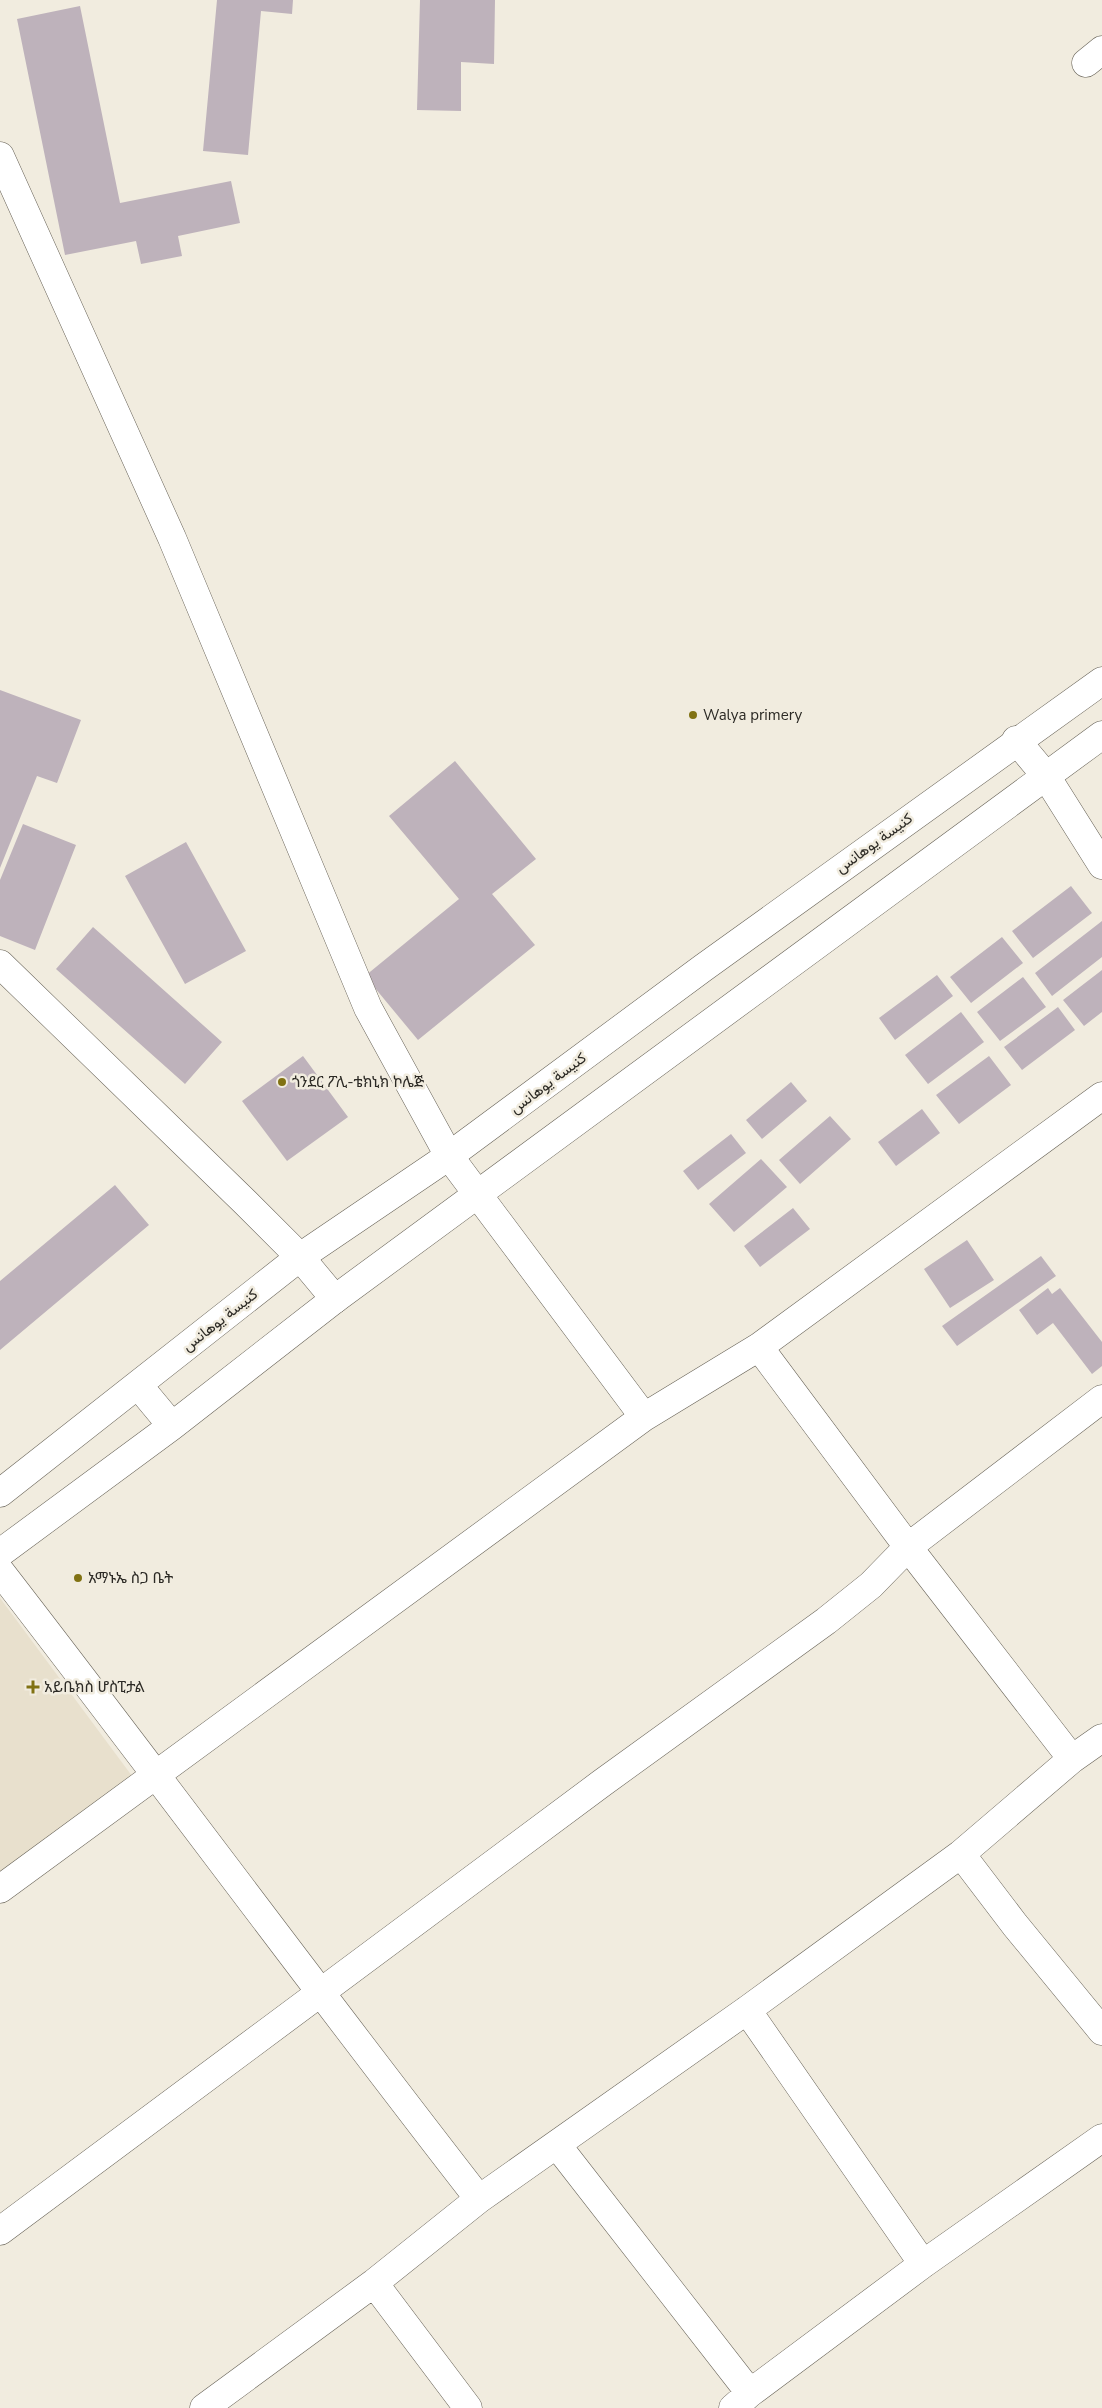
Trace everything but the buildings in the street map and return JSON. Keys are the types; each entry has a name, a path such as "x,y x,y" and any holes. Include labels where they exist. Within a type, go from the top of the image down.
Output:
{"street":[{"path":"0,156 172,538 368,1008 449,1156 644,1417"},
{"name":"كنيسة يوهانس","path":"0,1493 300,1258 449,1156 1016,740 1102,681"},
{"path":"0,1552 172,1426 335,1299 1102,735"},
{"path":"1016,740 1046,776 1102,865"},
{"path":"0,964 300,1258 335,1299"},
{"path":"0,1889 644,1417 759,1347 1102,1096"},
{"path":"759,1347 908,1547 1072,1759"},
{"path":"138,1385 172,1426"},
{"path":"0,2232 319,1993 826,1621 871,1585 908,1547 1102,1399"},
{"path":"0,1571 156,1773 319,1993 478,2199"},
{"path":"204,2408 374,2283 478,2199 747,2010 961,1854 1072,1759 1102,1738"},
{"path":"961,1854 1015,1925 1102,2031"},
{"path":"747,2010 923,2264"},
{"path":"556,2145 742,2401 923,2264 1102,2138"},
{"path":"374,2283 468,2408"}],"shaded area":[{"name":"አይቤክስ ሆስፒታል","path":"0,1598 132,1776 0,1873"}],"place":[{"name":"Walya primery","path":"693,715"},
{"name":"ጎንደር ፖሊ-ቴክኒክ ኮሌጅ","path":"282,1082"},
{"name":"አማኑኤ ስጋ ቤት","path":"78,1578"},
{"name":"አይቤክስ ሆስፒታል","path":"33,1687"}]}
